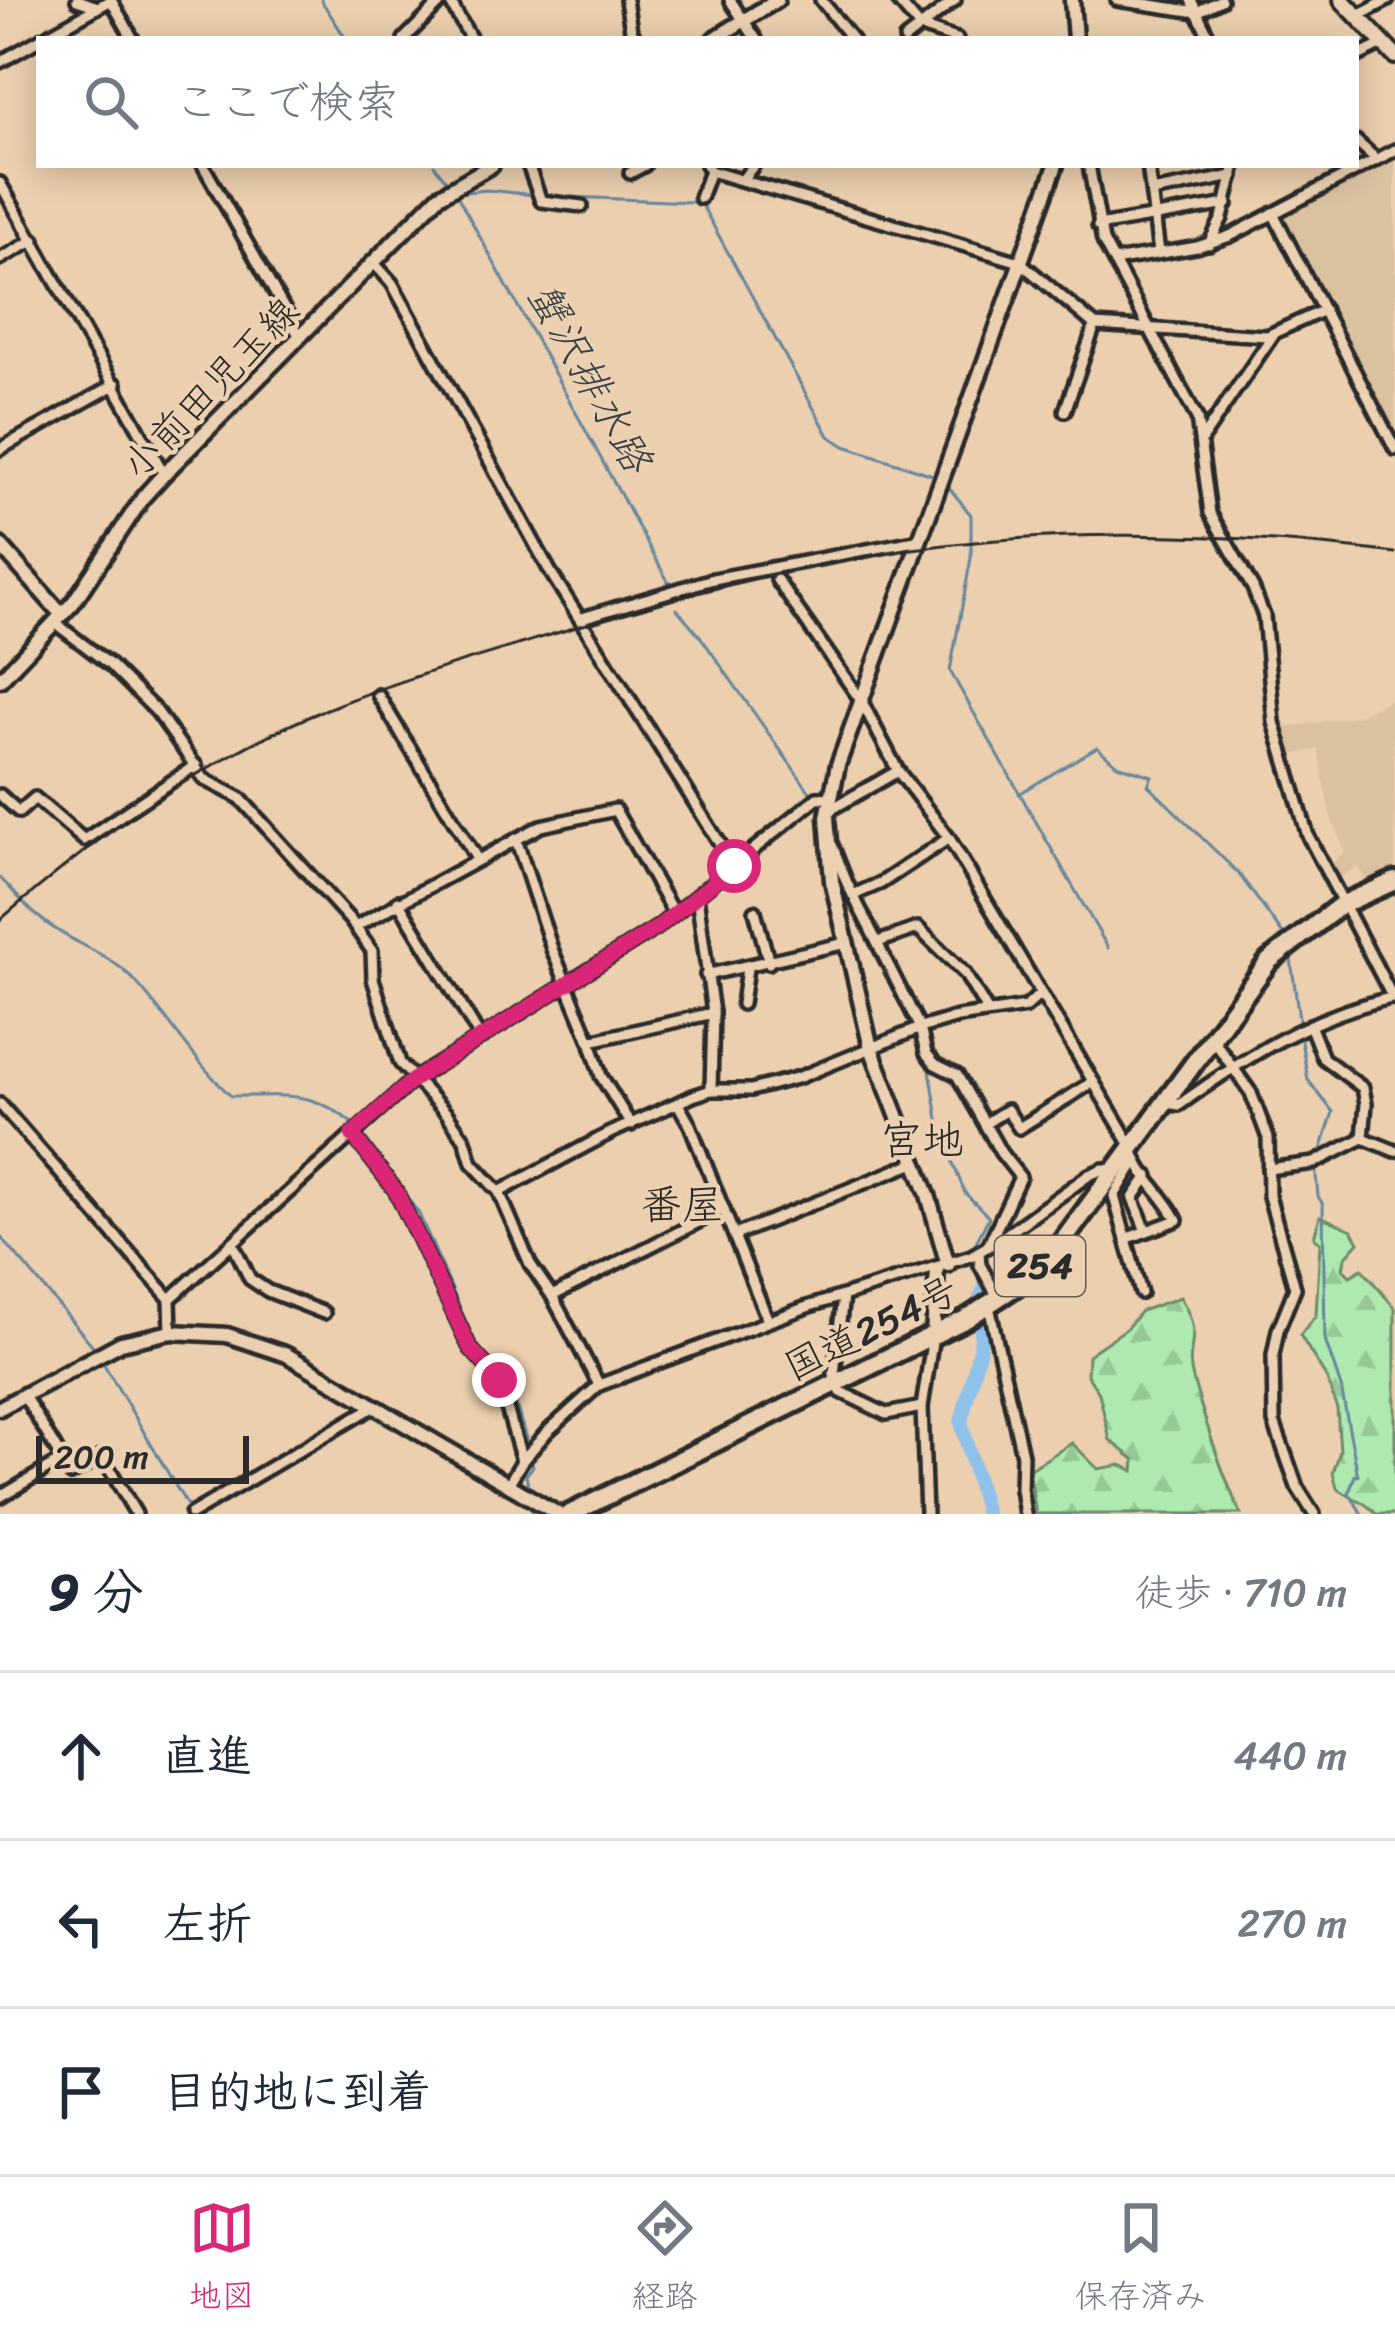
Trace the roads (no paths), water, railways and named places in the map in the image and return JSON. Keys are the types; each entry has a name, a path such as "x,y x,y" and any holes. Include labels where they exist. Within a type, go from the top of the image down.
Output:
{"highway":[{"name":"国道254号","path":"571,1514 933,1336 994,1303 1024,1280 1064,1241 1115,1170 1134,1154 1165,1102 1269,961 1341,905 1395,881"}],"main road":[{"path":"719,36 778,0"},
{"path":"1072,0 1075,36"},
{"path":"1342,0 1395,56"},
{"name":"小前田児玉線","path":"0,680 58,619 164,474 439,196 487,168"},
{"path":"933,1336 942,1267 928,1195 871,1048 828,864 829,804 1056,168"},
{"path":"0,545 58,619"},
{"path":"0,1408 121,1343 171,1332 227,1335 271,1347 558,1514"}],"street":[{"path":"77,0 98,7"},
{"path":"47,36 111,0 131,36"},
{"path":"407,36 446,0 469,36"},
{"path":"626,0 634,36"},
{"path":"730,0 754,36"},
{"path":"821,0 850,36"},
{"path":"897,0 920,27 948,36"},
{"path":"909,36 956,0"},
{"path":"1118,0 1197,12 1221,0"},
{"path":"1191,0 1209,36"},
{"path":"1358,16 1388,0"},
{"path":"0,62 36,42"},
{"path":"1359,56 1383,44"},
{"path":"1359,144 1376,159"},
{"path":"1359,168 1395,149"},
{"path":"205,168 300,337"},
{"path":"529,168 541,201 582,206"},
{"path":"630,173 639,168"},
{"path":"700,199 708,168 1020,262 1095,325 1273,335 1324,310"},
{"path":"742,180 752,168"},
{"path":"1089,168 1098,226 1147,331 1197,418 1210,513 1264,616 1274,722 1308,836 1394,998 1345,1009 1268,1043 1179,1105 1165,1102"},
{"path":"1151,168 1160,253"},
{"path":"1114,261 1209,244 1359,168"},
{"path":"1152,192 1234,170 1227,204 1209,244"},
{"path":"0,182 164,474"},
{"path":"1098,226 1227,204"},
{"path":"1273,213 1395,448"},
{"path":"0,259 34,240"},
{"path":"373,262 392,283 551,573 734,866"},
{"path":"1065,411 1095,325"},
{"path":"1202,440 1273,335"},
{"path":"0,449 116,384"},
{"path":"582,618 713,578 920,540"},
{"path":"777,580 862,702 898,771 949,838 1177,1220 1128,1238"},
{"path":"58,619 158,713 204,779 240,798 373,951 373,979 400,1063 446,1114 465,1140 472,1163 499,1192 530,1264 553,1296 598,1385"},
{"path":"378,695 477,859"},
{"path":"0,795 19,812 35,798 84,840 196,765"},
{"path":"170,1299 413,1080 674,914 818,798 829,804 898,771"},
{"path":"355,927 541,826 615,810 674,914"},
{"path":"826,835 920,1028 926,1053 957,1076 1020,1177 983,1249 980,1265 994,1303 1022,1455 1025,1514"},
{"path":"853,895 881,883 949,838"},
{"path":"516,839 601,1076 631,1125"},
{"path":"697,896 713,1013 711,1090"},
{"path":"398,901 480,1037"},
{"path":"755,911 769,963"},
{"path":"878,942 918,928 964,974 988,1012"},
{"path":"706,975 846,943"},
{"path":"742,1004 747,968"},
{"path":"499,1192 711,1090 767,1085 920,1028 1026,1007 1040,994"},
{"path":"590,1041 713,1013"},
{"path":"1310,1024 1322,1058 1363,1088 1363,1138"},
{"path":"1212,1037 1262,1114 1269,1196 1294,1288 1273,1355 1274,1422 1297,1487 1314,1514"},
{"path":"986,1123 1007,1111 1019,1128 1094,1082"},
{"path":"0,1104 170,1299 171,1332"},
{"path":"678,1104 768,1321"},
{"path":"352,1134 396,1191 470,1348 499,1380 522,1461"},
{"path":"1268,1169 1314,1163 1363,1138 1395,1151"},
{"path":"1134,1154 1114,1196 1142,1293"},
{"path":"735,1235 914,1163"},
{"path":"508,1485 522,1461 598,1385 768,1321 942,1267 983,1249 1089,1174 1115,1170"},
{"path":"1146,1231 1133,1198 1148,1176"},
{"path":"553,1296 724,1209"},
{"path":"232,1244 250,1279 324,1313"},
{"path":"843,1297 834,1374 844,1396 886,1414 922,1408"},
{"path":"926,1514 922,1408 933,1336"},
{"path":"23,1394 70,1474 102,1456 136,1514"},
{"path":"191,1514 373,1407"},
{"path":"0,1497 62,1460"}],"waterway":[{"name":"蟹沢排水路","path":"321,0 344,36"},
{"name":"蟹沢排水路","path":"436,168 446,180"},
{"name":"蟹沢排水路","path":"534,195 487,190 456,193 671,587"},
{"path":"545,196 693,202"},
{"path":"703,207 829,436 845,446 936,476"},
{"path":"944,481 971,515 971,558 950,671 1108,948"},
{"name":"蟹沢排水路","path":"677,609 812,795"},
{"path":"1019,794 1097,747 1117,765 1152,776 1148,785 1239,874 1285,937"},
{"name":"蟹沢排水路","path":"816,803 821,819"},
{"path":"0,878 51,927 134,980 231,1096 312,1100 355,1126"},
{"path":"1290,952 1300,1026"},
{"name":"蟹沢排水路","path":"900,999 912,1024"},
{"name":"蟹沢排水路","path":"915,1034 930,1070 940,1131 965,1193 989,1217 972,1250"},
{"path":"1300,1035 1308,1080 1333,1112 1319,1157"},
{"path":"362,1133 419,1214 477,1347 499,1369 513,1393 528,1446"},
{"path":"1315,1166 1323,1205 1325,1340 1341,1387 1358,1476 1349,1493 1362,1514"},
{"path":"0,1236 98,1352"},
{"name":"蟹沢排水路","path":"979,1272 985,1287"},
{"path":"980,1298 985,1287"},
{"path":"982,1322 961,1422 986,1514"},
{"path":"102,1361 191,1512"},
{"path":"528,1485 531,1457"},
{"path":"528,1505 534,1514"}],"railway":[{"path":"0,920 155,801 282,729 414,677 709,590 860,557 1060,536 1195,536 1395,553"}],"district":[{"name":"宮地","path":"922,1140"},
{"name":"番屋","path":"682,1205"}]}
